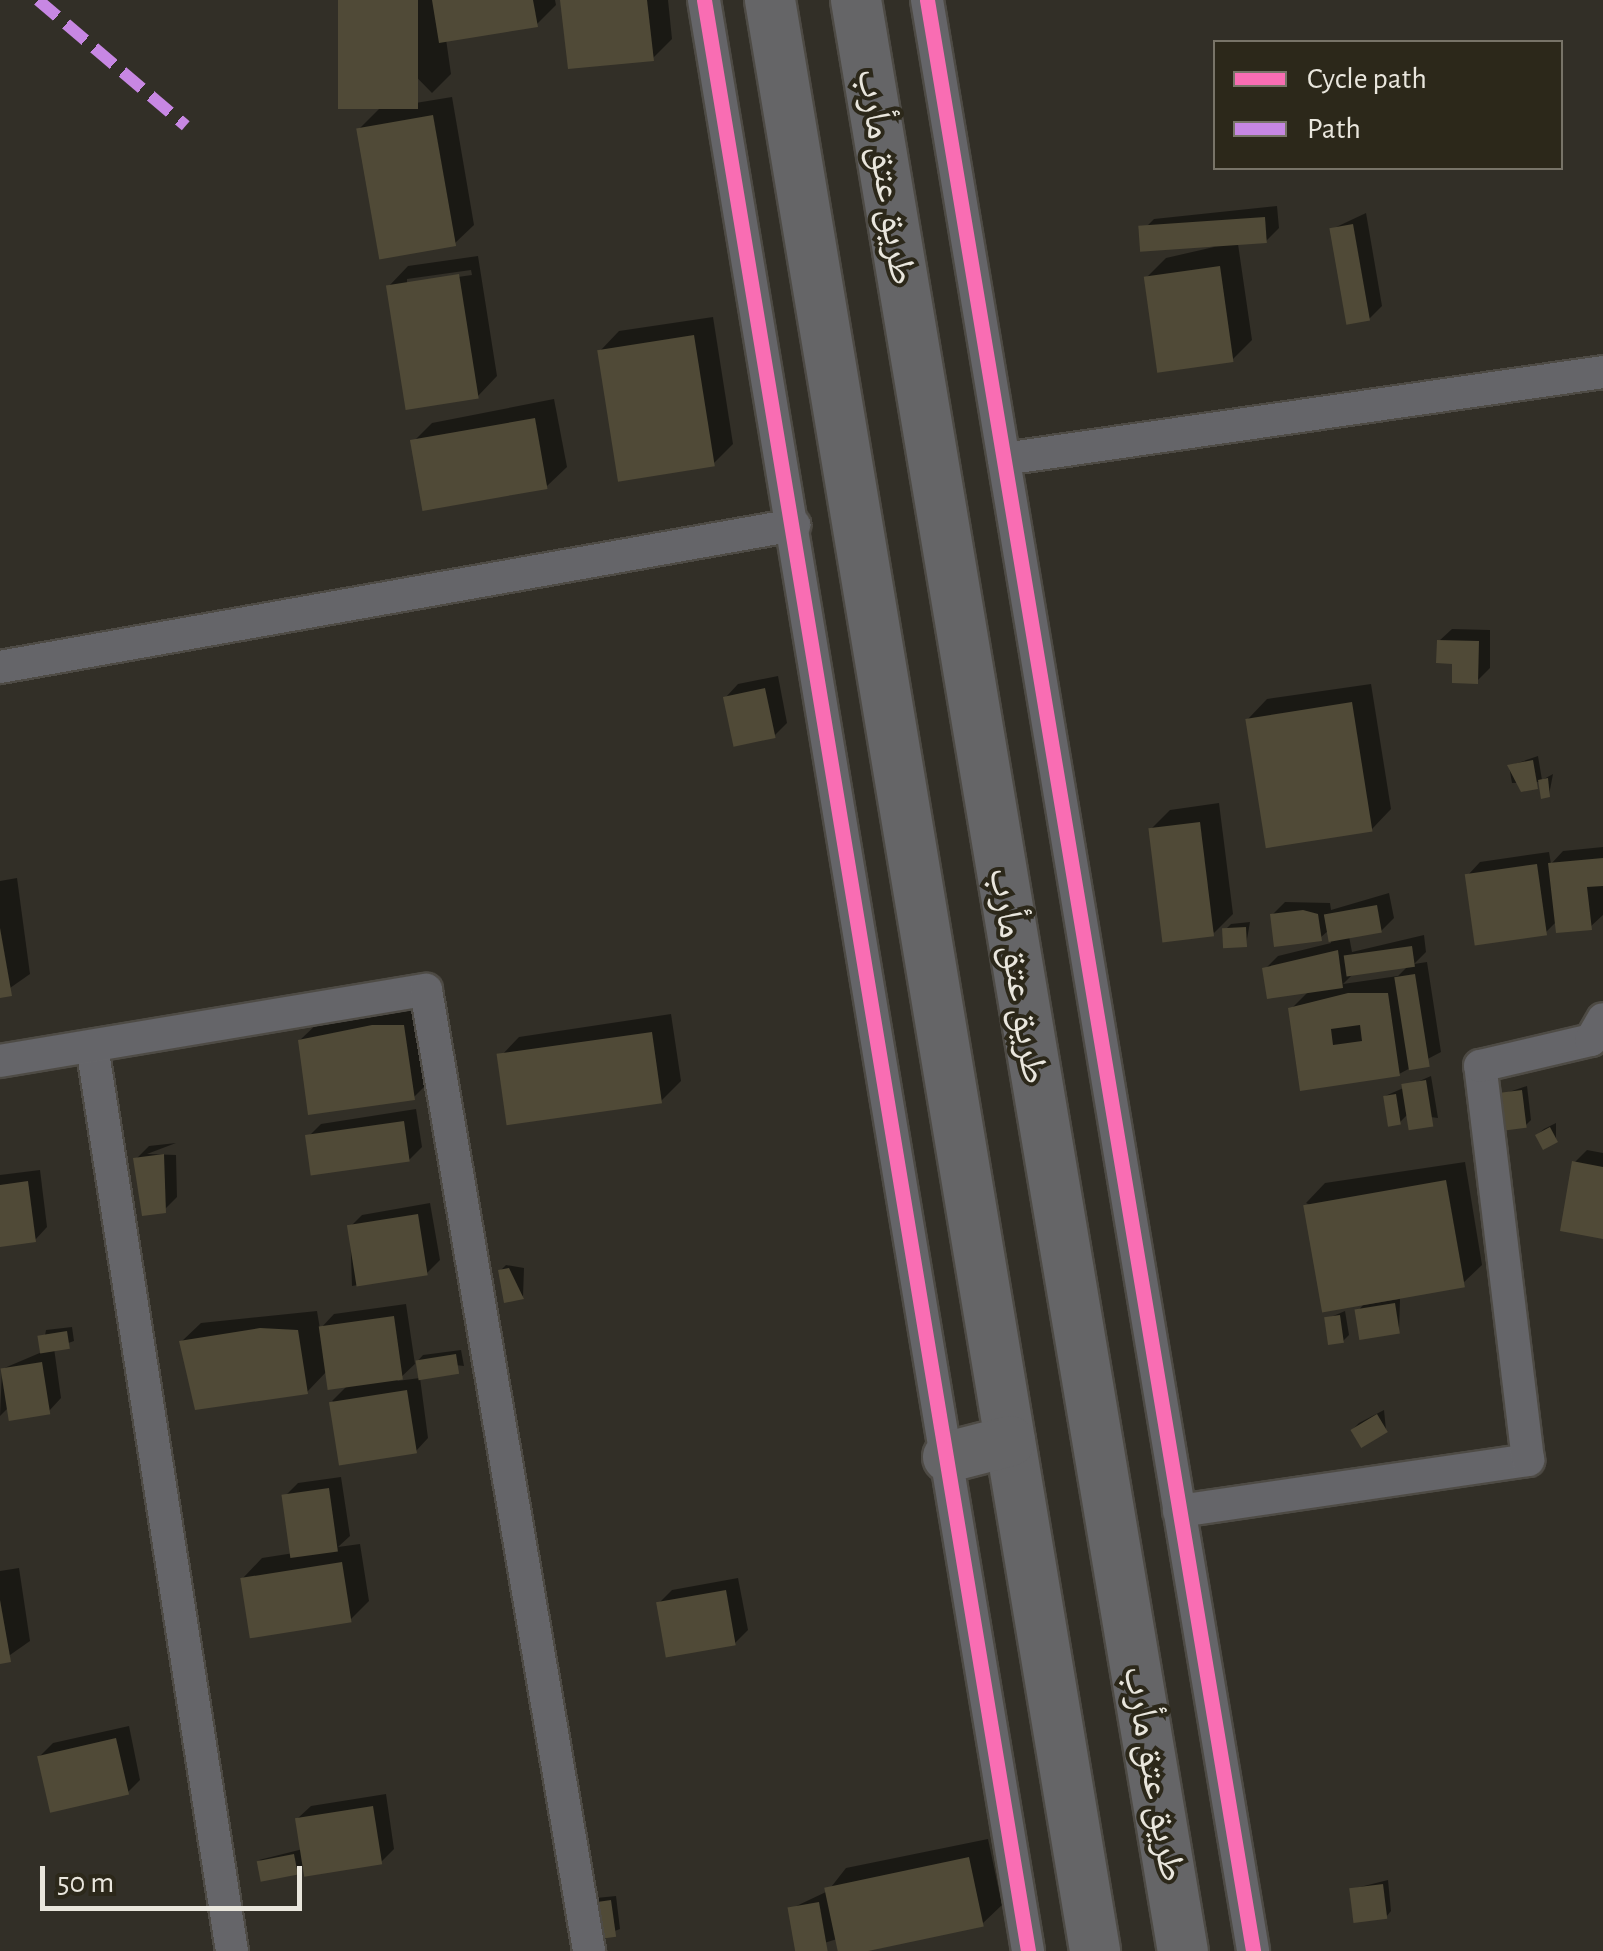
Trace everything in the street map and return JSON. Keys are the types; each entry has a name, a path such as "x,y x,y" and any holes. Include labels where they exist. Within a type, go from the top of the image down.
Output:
{"main road":[{"path":"770,0 1095,1951"},
{"name":"طريق عتق مأرب","path":"856,0 1183,1951"},
{"path":"974,1227 1056,1206"},
{"path":"948,1457 1010,1442"}],"street":[{"path":"704,0 1028,1951"},
{"path":"928,0 1253,1951"},
{"path":"1004,459 1603,372"},
{"path":"0,667 794,525"},
{"path":"0,1061 426,990 589,1951"},
{"path":"1179,1511 1528,1460 1480,1066 1591,1040 1603,1020"},
{"path":"92,1046 232,1951"}],"building":[{"path":"338,0 418,0 418,109 338,109"},
{"path":"432,0 533,0 538,27 439,43"},
{"path":"560,0 647,0 654,61 568,69"},
{"path":"433,115 456,246 379,260 356,129"},
{"path":"1265,217 1267,243 1140,252 1138,226"},
{"path":"1353,224 1370,321 1346,325 1329,228"},
{"path":"1220,266 1233,362 1157,373 1144,277"},
{"path":"459,274 479,398 406,410 386,286"},
{"path":"694,335 715,466 618,482 597,350"},
{"path":"535,418 548,489 422,511 410,440"},
{"path":"1437,640 1479,641 1478,684 1452,683 1452,664 1436,663"},
{"path":"765,688 776,738 734,747 723,697"},
{"path":"1352,702 1372,831 1266,848 1245,719"},
{"path":"1533,760 1538,789 1521,792 1507,765"},
{"path":"1548,778 1550,797 1541,799 1538,780"},
{"path":"1200,822 1214,936 1162,942 1148,828"},
{"path":"1603,858 1603,886 1587,887 1592,930 1556,933 1548,863"},
{"path":"1537,864 1547,935 1475,945 1465,874"},
{"path":"1377,905 1382,933 1329,942 1324,914"},
{"path":"1303,910 1318,914 1322,941 1274,947 1270,914"},
{"path":"1246,927 1247,947 1223,948 1222,928"},
{"path":"0,928 12,996 0,998"},
{"path":"1412,946 1415,967 1347,976 1344,956"},
{"path":"1338,950 1343,988 1267,999 1262,968"},
{"path":"1415,974 1430,1067 1409,1070 1394,977"},
{"path":"1348,993 1388,993 1400,1076 1300,1091 1288,1008","holes":["1360,1025 1362,1041 1333,1045 1331,1029"]},
{"path":"372,1025 404,1025 415,1100 308,1115 298,1040"},
{"path":"652,1032 662,1103 507,1125 497,1054"},
{"path":"1426,1080 1433,1126 1409,1130 1401,1084"},
{"path":"1522,1090 1527,1128 1505,1130 1500,1093"},
{"path":"1396,1094 1401,1125 1388,1127 1383,1096"},
{"path":"404,1121 410,1162 311,1176 305,1135"},
{"path":"1550,1127 1558,1142 1543,1150 1535,1135"},
{"path":"164,1154 166,1213 142,1216 133,1158"},
{"path":"1572,1161 1603,1167 1603,1239 1560,1231"},
{"path":"1446,1180 1465,1287 1322,1313 1303,1205"},
{"path":"28,1181 36,1242 0,1247 0,1185"},
{"path":"418,1214 428,1275 357,1286 347,1225"},
{"path":"509,1268 524,1299 504,1303 498,1270"},
{"path":"1395,1303 1400,1334 1359,1340 1355,1309"},
{"path":"1340,1315 1344,1343 1328,1345 1324,1317"},
{"path":"394,1316 403,1379 328,1390 319,1327"},
{"path":"260,1328 298,1330 308,1394 195,1410 179,1341"},
{"path":"67,1331 70,1349 40,1353 37,1336"},
{"path":"456,1354 459,1374 419,1380 416,1360"},
{"path":"42,1362 50,1414 9,1421 1,1369"},
{"path":"407,1390 417,1453 339,1466 329,1402"},
{"path":"1377,1414 1388,1432 1361,1448 1350,1430"},
{"path":"329,1488 338,1551 290,1558 281,1495"},
{"path":"342,1562 352,1622 250,1638 240,1578"},
{"path":"726,1590 736,1645 666,1657 656,1602"},
{"path":"0,1600 11,1662 0,1664"},
{"path":"116,1738 129,1795 50,1813 37,1756"},
{"path":"373,1806 382,1864 304,1877 295,1818"},
{"path":"294,1854 298,1875 261,1882 257,1861"},
{"path":"969,1857 984,1926 868,1951 838,1951 824,1888"},
{"path":"1383,1884 1387,1919 1354,1923 1349,1888"},
{"path":"611,1900 616,1937 593,1940 588,1903"},
{"path":"819,1902 828,1951 795,1951 787,1908"}],"marked path":[{"path":"38,0 186,126"}],"cycle path":[{"path":"704,0 1028,1951"},
{"path":"927,0 1253,1951"}]}
